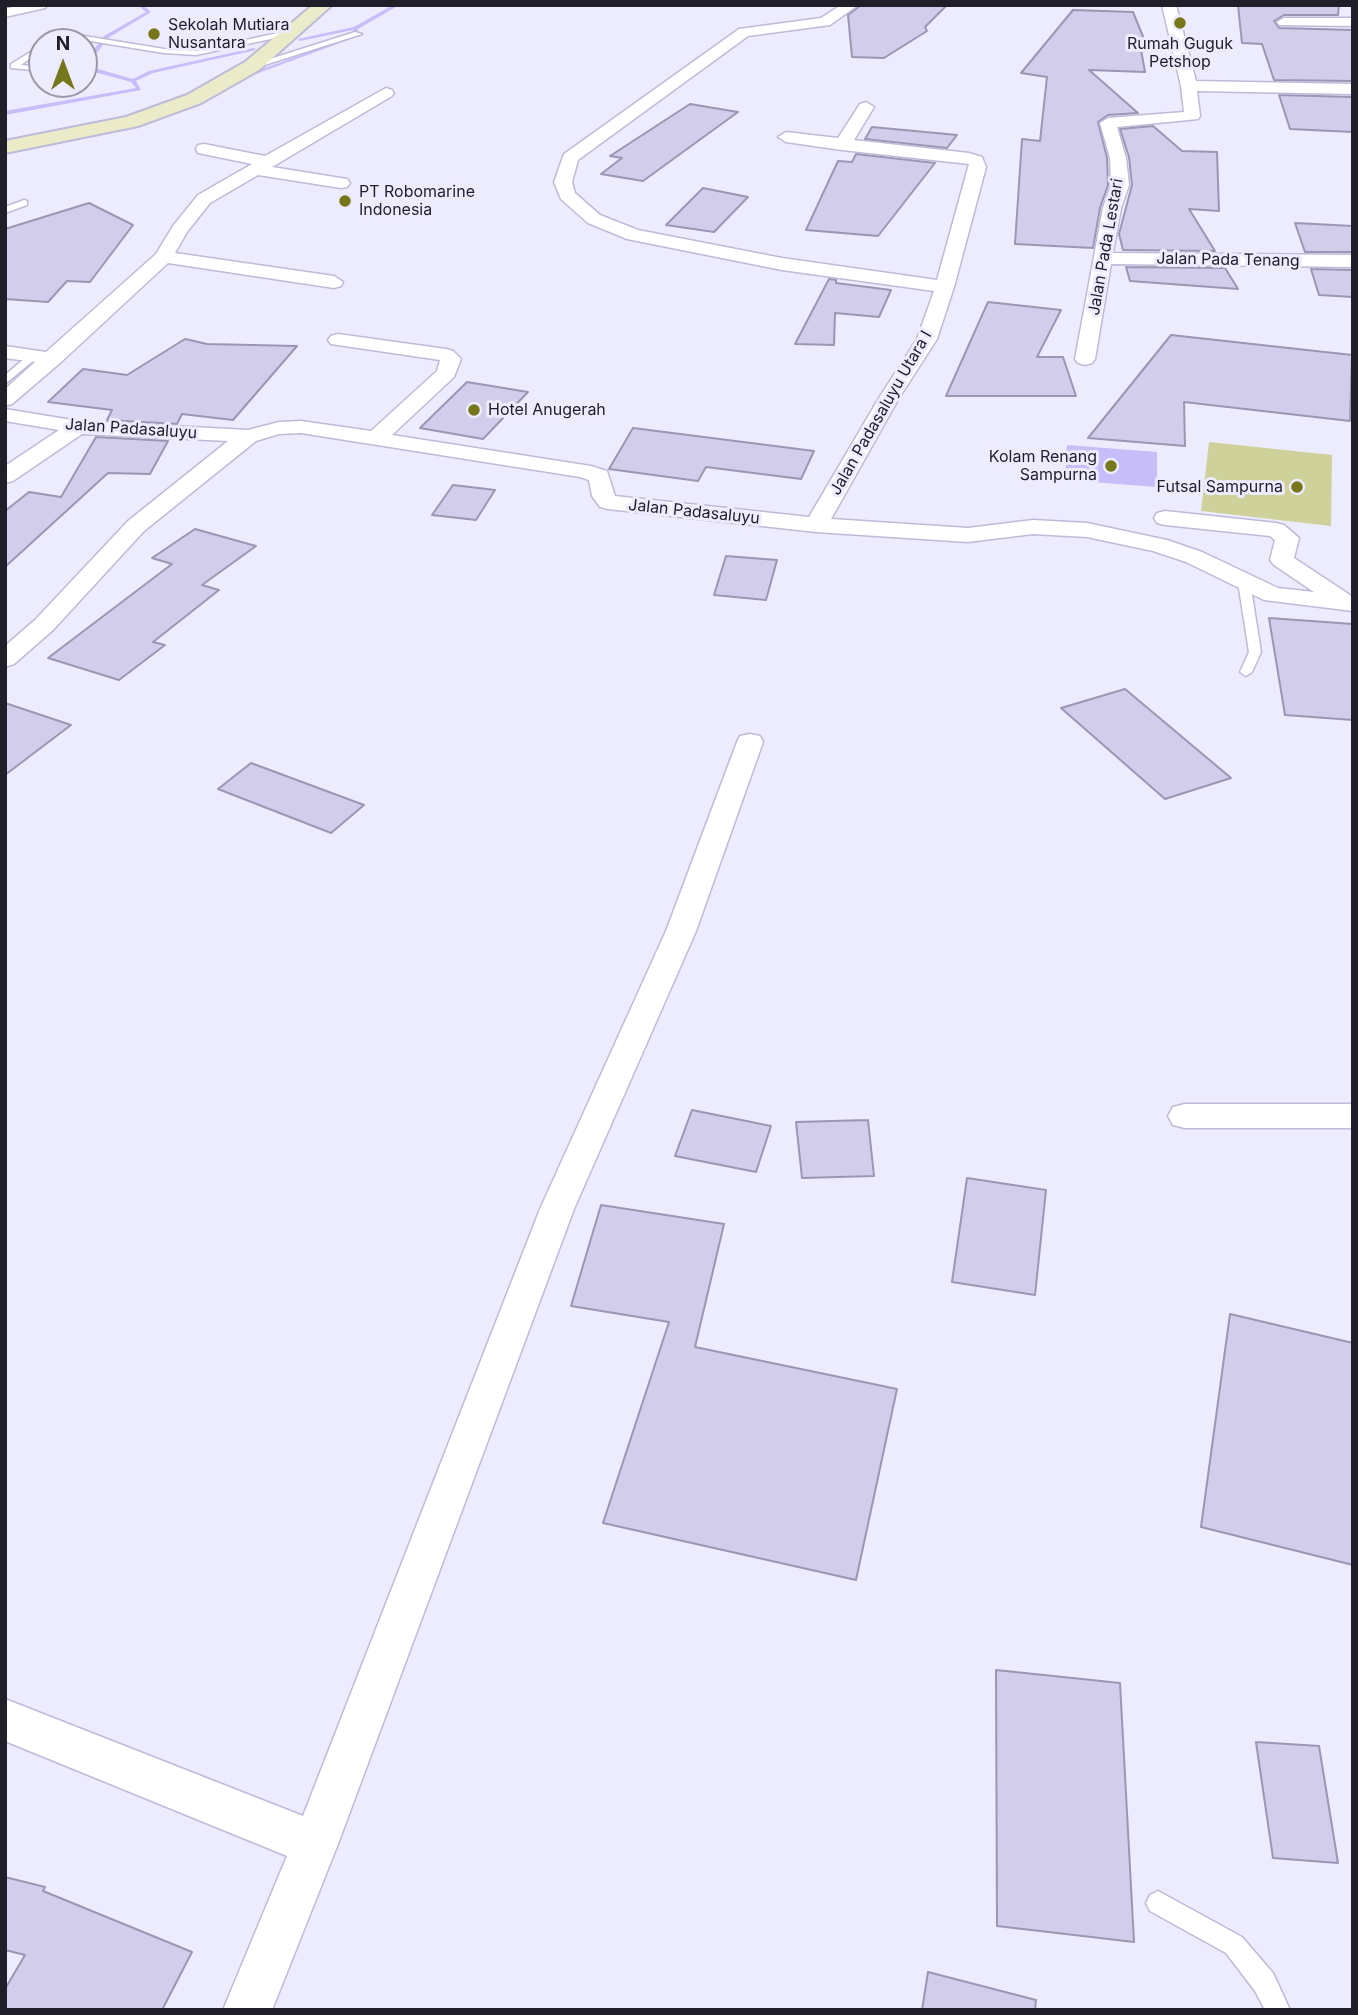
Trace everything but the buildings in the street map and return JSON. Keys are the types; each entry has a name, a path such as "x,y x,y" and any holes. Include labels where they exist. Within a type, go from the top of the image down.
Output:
{"main road":[{"path":"5,147 131,122 194,99 262,57 324,5"}],"street":[{"path":"5,13 40,5"},
{"path":"851,5 825,22 754,30 740,35 570,158 563,182 567,195 594,219 645,239 782,264 945,287"},
{"name":"Jalan Pada Lestari","path":"1085,359 1112,208 1120,185 1118,158 1108,123 1191,117 1189,86 1169,5"},
{"path":"1284,22 1353,22"},
{"path":"1189,86 1353,89"},
{"path":"5,400 44,357 164,257 179,230 204,200 386,93"},
{"path":"842,145 866,107"},
{"name":"Jalan Padasaluyu Utara I","path":"786,137 976,161 978,167 945,287 927,340 889,398 816,525"},
{"path":"204,149 261,166 341,183"},
{"path":"164,257 334,282"},
{"name":"Jalan Pada Tenang","path":"1104,258 1353,261"},
{"path":"338,340 446,355 451,359 447,373 374,439"},
{"path":"5,352 44,357"},
{"name":"Jalan Padasaluyu","path":"5,415 78,427 248,436 301,427 583,471 599,476 603,496 608,502 816,525 968,535 1033,527 1087,530 1160,545 1194,557 1264,592 1285,598 1350,604"},
{"path":"5,476 78,427"},
{"path":"5,659 44,625 136,526 248,436"},
{"path":"1165,518 1276,530 1287,538 1282,561 1350,604"},
{"path":"247,2010 315,1844 557,1209 681,931 750,742"},
{"path":"1185,1116 1353,1116"},
{"path":"5,1720 315,1844"}],"lane":[{"path":"98,42 196,53 291,32"},
{"path":"262,57 358,34"},
{"path":"28,56 14,66 28,67"},
{"path":"5,211 24,203"},
{"path":"5,381 44,357"},
{"path":"1244,582 1255,652 1246,672"},
{"path":"1158,1903 1234,1945 1264,1982 1278,2010"}],"green space":[{"path":"1209,442 1332,455 1331,526 1201,511"}],"shaded area":[{"name":"Kolam Renang Sampurna","path":"1067,445 1157,452 1157,487 1065,480"}],"waterway":[{"path":"98,48 106,37 149,12 140,5"},
{"path":"356,28 397,5"},
{"path":"243,77 336,44 354,36 356,28"},
{"path":"300,40 356,28"},
{"path":"133,81 151,72 254,49"},
{"path":"98,71 133,81"},
{"path":"5,113 139,89 133,81"}],"place":[{"name":"Rumah Guguk Petshop","path":"1180,23"},
{"name":"Sekolah Mutiara Nusantara","path":"154,34"},
{"name":"PT Robomarine Indonesia","path":"345,201"},
{"name":"Hotel Anugerah","path":"474,410"},
{"name":"Kolam Renang Sampurna","path":"1111,466"},
{"name":"Futsal Sampurna","path":"1297,487"}]}
